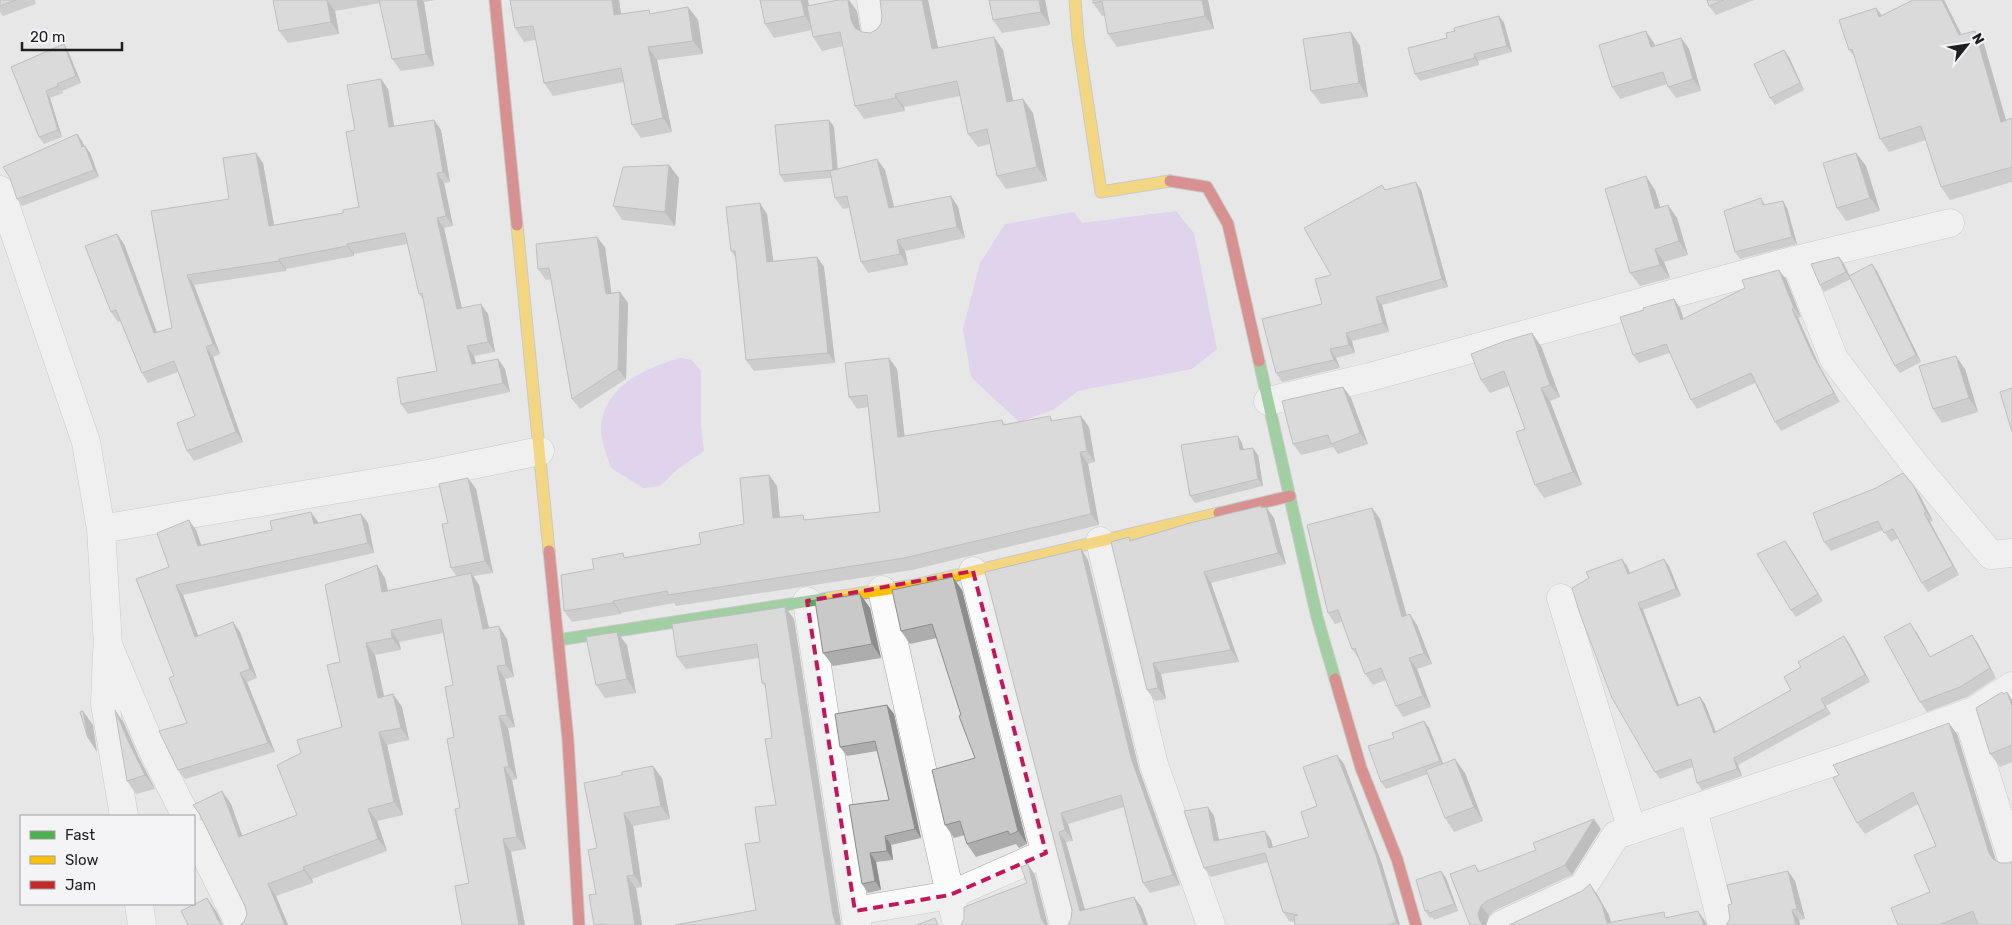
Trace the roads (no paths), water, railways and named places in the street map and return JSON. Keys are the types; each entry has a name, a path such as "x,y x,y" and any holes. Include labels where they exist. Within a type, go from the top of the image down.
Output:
{"street":[{"path":"494,0 568,740 580,925"},
{"path":"871,0 876,30"},
{"path":"1074,0 1078,40 1101,192 1167,182 1207,187 1228,224 1317,617 1361,768 1396,859 1416,925"},
{"path":"0,190 86,442 101,529 108,645 105,704 124,815"},
{"path":"1268,401 1370,377 1795,260 1950,223"},
{"path":"1795,260 1834,359 1916,466 1991,556 2012,553"},
{"path":"101,529 423,474 540,451"},
{"path":"558,640 915,585 1290,496"},
{"path":"1100,541 1154,765 1211,925"},
{"path":"973,571 1064,925"},
{"path":"882,590 956,925"},
{"path":"1561,598 1632,830"},
{"path":"807,601 856,918 950,896 1046,853"},
{"path":"108,645 152,749 185,815"},
{"path":"1501,925 1583,886 1616,835 1848,757 1967,714 2012,686"},
{"path":"1967,714 2012,859"},
{"path":"1693,809 1722,925"},
{"path":"195,834 240,925"},
{"path":"139,905 142,925"}]}
